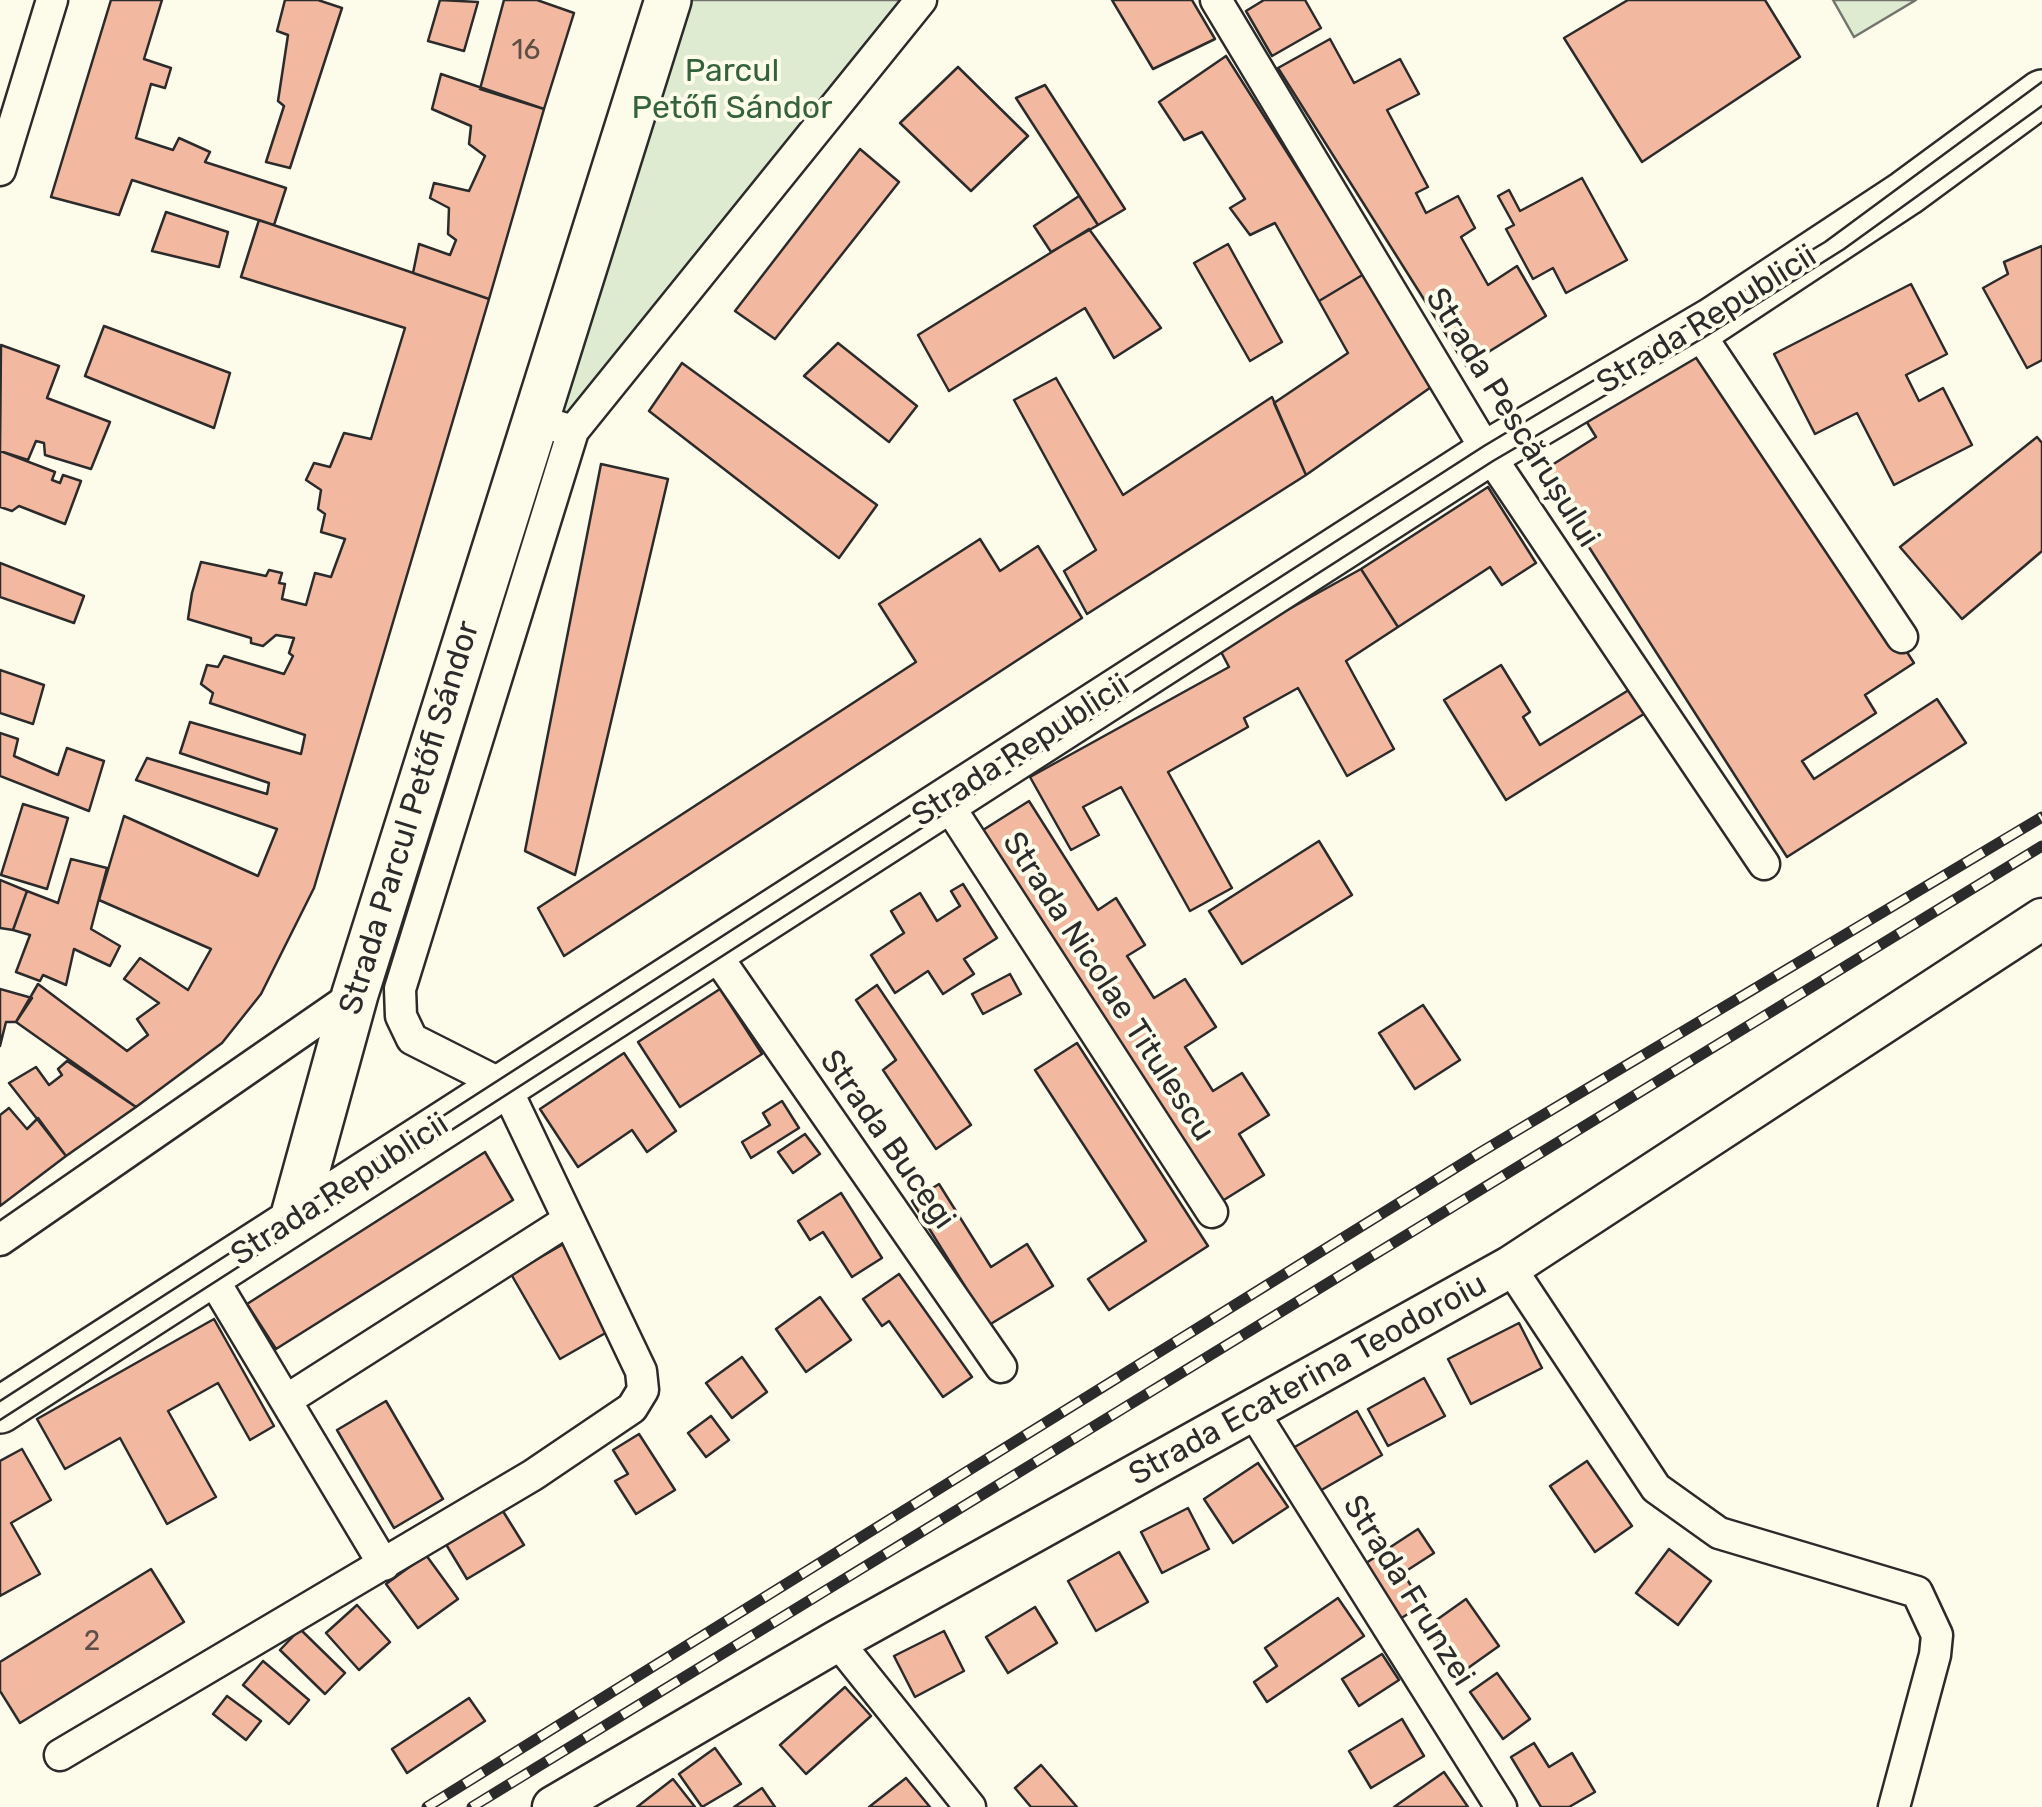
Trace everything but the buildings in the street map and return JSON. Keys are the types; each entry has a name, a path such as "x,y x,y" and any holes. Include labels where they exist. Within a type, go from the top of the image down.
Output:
{"main road":[{"name":"Strada Parcul Petőfi Sándor","path":"294,1219 355,994 553,425 668,0"},
{"name":"Strada Republicii","path":"0,1410 1488,453 1697,330 1906,194 2042,94"},
{"name":"Strada Ecaterina Teodoroiu","path":"553,1807 838,1641 1254,1413 1510,1267 2042,918"}],"street":[{"path":"3,150 52,0"},
{"name":"Strada Parcul Petőfi Sándor","path":"505,1086 412,1039 401,1016 400,989 553,425 920,0"},
{"name":"Strada Pescărușului","path":"1216,0 1488,453 1764,864"},
{"path":"1697,330 1902,636"},
{"name":"Strada Nicolae Titulescu","path":"945,800 1212,1212"},
{"name":"Strada Bucegi","path":"714,952 1001,1367"},
{"path":"0,1240 409,958"},
{"path":"60,1756 384,1565 632,1408 643,1390 641,1371 505,1086"},
{"path":"288,1400 567,1221"},
{"path":"1510,1267 1656,1488 1719,1533 1917,1592 1937,1634 1935,1655 1894,1807"},
{"path":"210,1274 384,1565"},
{"name":"Strada Frunzei","path":"1254,1413 1501,1807"},
{"path":"838,1641 970,1807"}],"green space":[{"name":"Parcul Petőfi Sándor","path":"666,0 923,0 573,431 534,420"},
{"path":"1833,0 1916,0 1854,37"}],"tram line":[{"path":"0,1401 1484,446 1825,242 2042,82"},
{"path":"0,1420 1493,461 1703,338 1844,249 2042,106"}],"railway":[{"path":"427,1807 1481,1152 2042,817"},
{"path":"472,1807 2042,846"}]}
